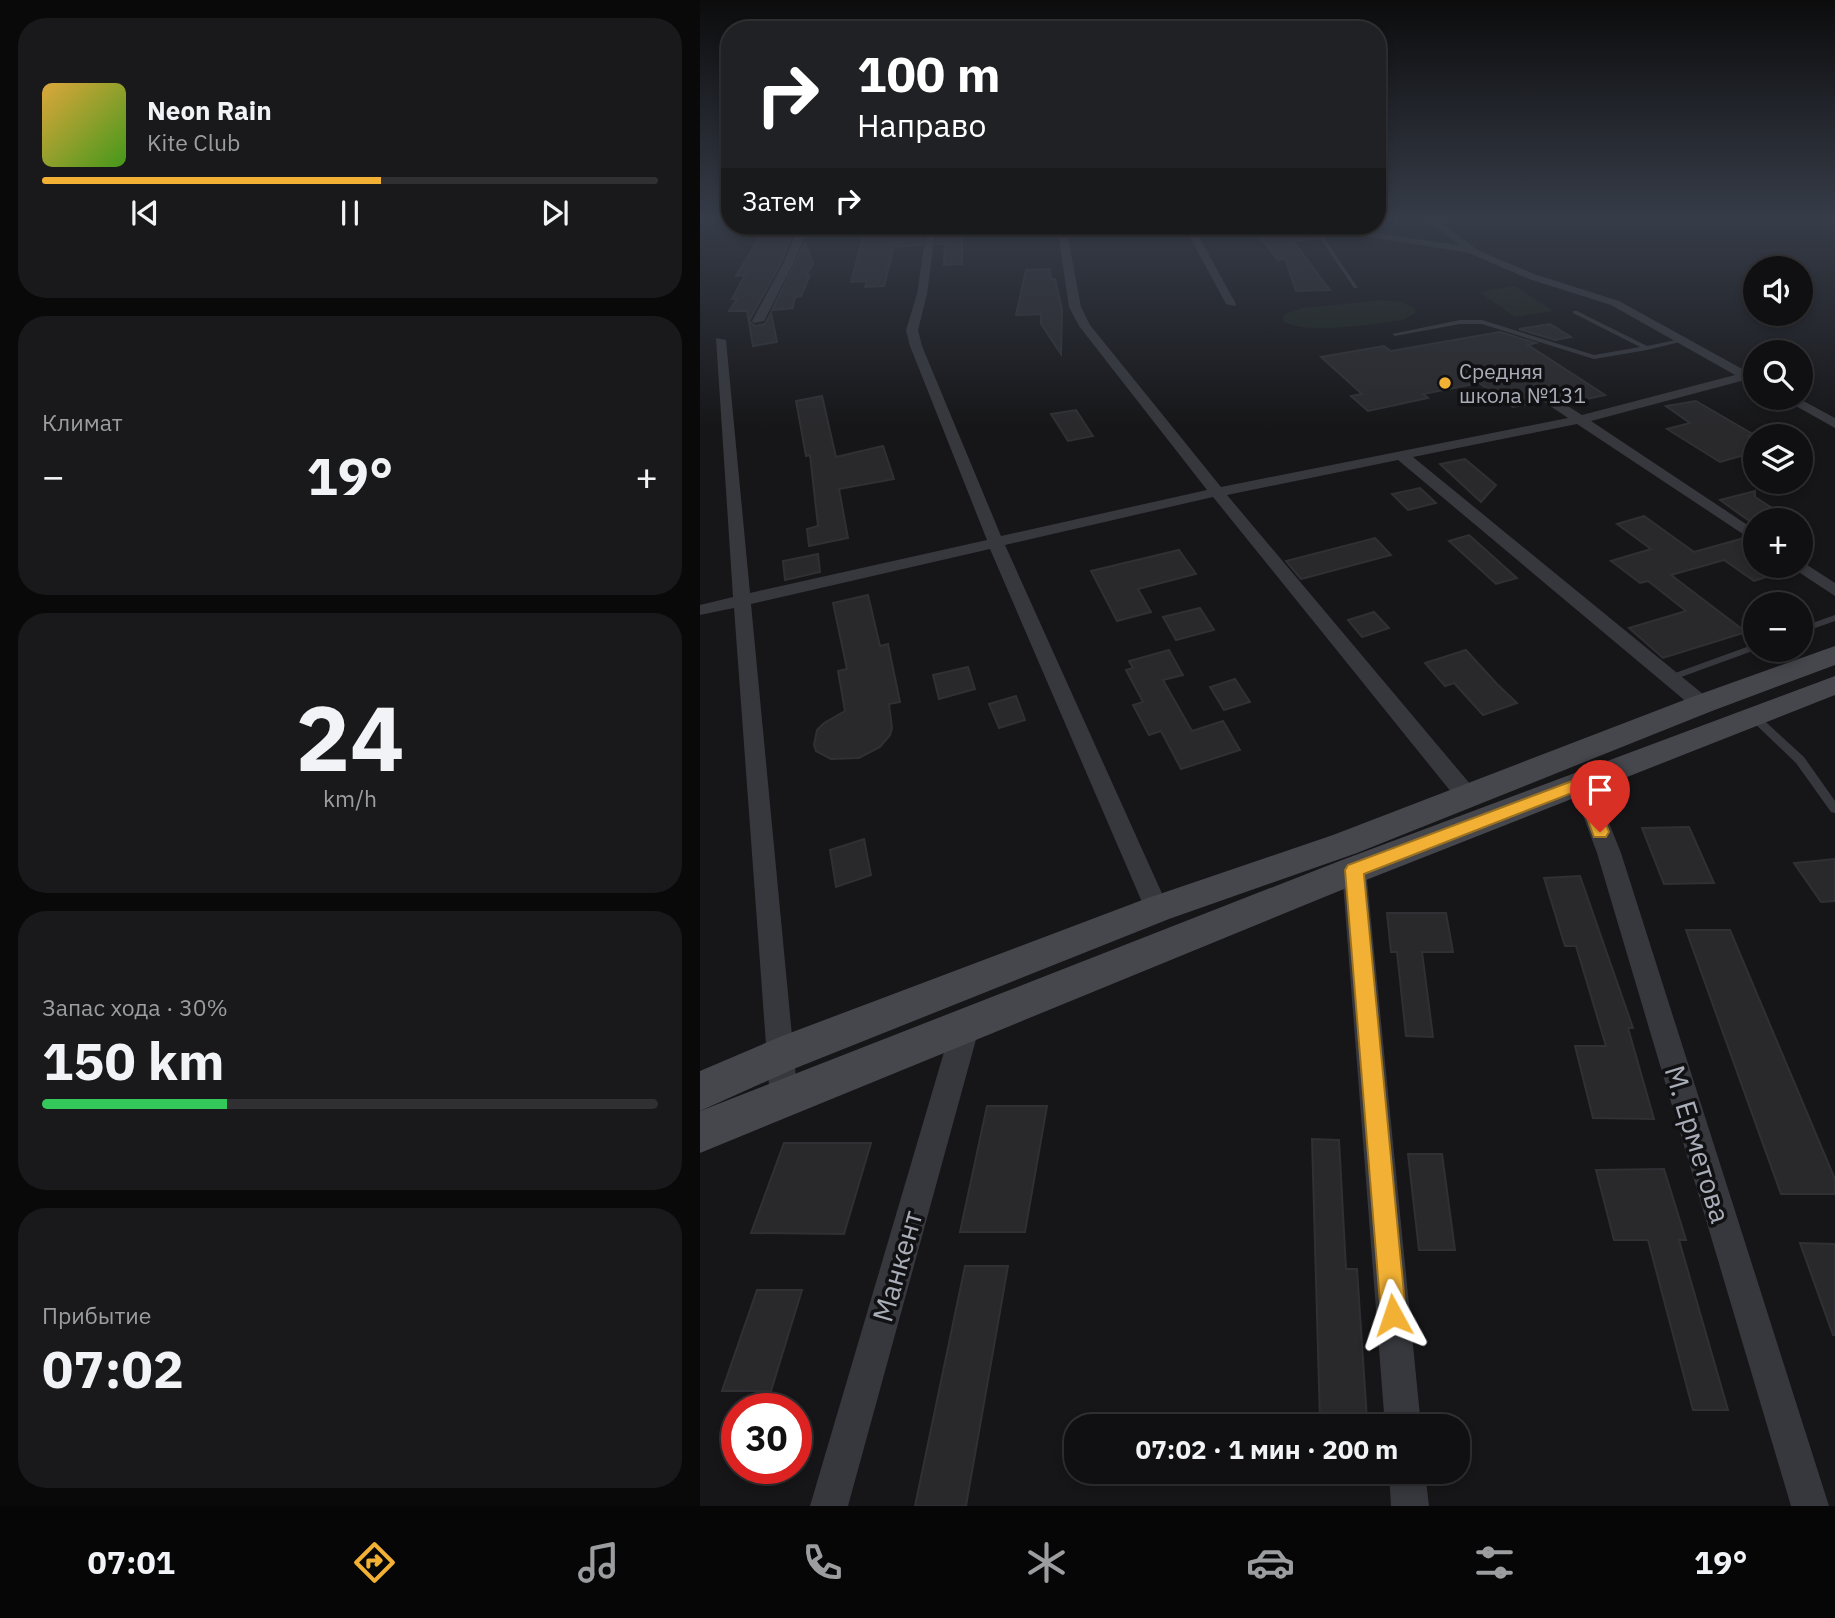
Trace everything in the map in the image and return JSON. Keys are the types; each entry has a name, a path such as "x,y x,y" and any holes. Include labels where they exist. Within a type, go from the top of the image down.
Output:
{"main road":[{"path":"700,1132 1354,870 1583,783 1628,750 1702,704 1835,655"},
{"path":"700,1091 782,1055 1157,909 1345,844 1468,797 1754,716 1835,685"}],"street":[{"path":"758,321 775,288"},
{"path":"923,288 912,330 916,346 996,543 1157,909"},
{"path":"1072,288 1075,307 1081,320 1217,492 1468,797"},
{"path":"1222,288 1231,304"},
{"path":"1572,288 1602,297 1743,375"},
{"path":"720,340 784,1099"},
{"path":"700,610 1217,492 1581,419 1743,381"},
{"path":"1536,390 1743,529"},
{"path":"1809,410 1835,425"},
{"path":"1400,454 1702,704"},
{"path":"1813,577 1835,592"},
{"name":"М. Ерметова","path":"1583,783 1609,853 1810,1506"},
{"path":"1354,870 1402,1414"},
{"name":"Манкент","path":"829,1506 966,1025"},
{"path":"1408,1484 1410,1506"}],"lane":[{"path":"1575,312 1647,348"},
{"path":"1395,334 1482,322 1594,358 1681,341"},
{"path":"1813,626 1835,618"},
{"path":"1670,678 1743,651"},
{"path":"1754,716 1800,760 1835,809"}],"shaded area":[{"path":"1518,288 1553,311 1515,317 1479,292"},
{"path":"1382,300 1403,302 1415,309 1415,313 1403,320 1341,328 1306,328 1282,320 1285,314 1303,308"}],"building":[{"path":"738,288 767,288 749,321 755,326 765,324 771,313 777,342 753,346 747,311 729,311 737,299 732,299"},
{"path":"783,288 804,288 801,296 795,297 793,308 772,310"},
{"path":"1022,288 1057,288 1062,309 1061,354 1041,324 1041,314 1016,315"},
{"path":"1295,288 1330,290 1296,291"},
{"path":"1550,324 1571,337 1555,340 1519,329"},
{"path":"1500,332 1536,343 1528,345 1605,395 1568,403 1535,384 1528,391 1539,402 1513,407 1479,383 1423,394 1428,398 1368,411 1351,396 1362,394 1321,357 1384,346 1391,351"},
{"path":"822,396 836,457 883,446 894,479 839,489 848,538 809,546 807,529 818,526 810,455 806,456 796,401"},
{"path":"1696,401 1743,428 1743,455 1720,462 1667,429 1690,423 1666,406"},
{"path":"1076,410 1093,436 1068,441 1051,414"},
{"path":"1465,459 1496,485 1481,502 1440,464"},
{"path":"1420,488 1436,503 1408,510 1392,494"},
{"path":"1755,494 1755,497 1772,508 1743,508 1743,516 1720,500"},
{"path":"1644,516 1694,552 1743,538 1743,573 1724,560 1671,575 1743,630 1743,633 1663,658 1629,628 1686,611 1648,581 1640,583 1611,561 1651,549 1617,524"},
{"path":"1469,535 1517,578 1496,584 1449,541"},
{"path":"1375,538 1391,555 1301,579 1286,561"},
{"path":"1179,550 1196,574 1138,589 1151,612 1117,621 1091,571"},
{"path":"818,554 820,572 785,580 783,561"},
{"path":"868,595 880,646 888,644 900,702 889,704 892,728 880,747 859,758 831,759 816,751 814,745 817,730 845,711 838,671 847,669 833,603"},
{"path":"1200,608 1214,630 1176,640 1163,617"},
{"path":"1374,612 1389,628 1362,637 1348,620"},
{"path":"1169,650 1183,675 1163,680 1192,731 1223,721 1240,750 1181,769 1161,731 1149,735 1133,705 1143,702 1126,670 1133,668 1129,661"},
{"path":"1466,650 1517,703 1483,715 1454,683 1445,686 1425,663"},
{"path":"968,667 975,689 939,699 933,675"},
{"path":"1235,679 1250,702 1224,710 1210,687"},
{"path":"1016,696 1025,720 999,728 989,704"},
{"path":"1689,827 1714,883 1664,884 1642,828"},
{"path":"864,839 871,875 836,887 830,850"},
{"path":"1835,859 1835,901 1821,902 1794,863"},
{"path":"1580,876 1633,1028 1628,1028 1654,1119 1593,1118 1575,1046 1606,1046 1576,946 1565,946 1544,878"},
{"path":"1387,913 1446,913 1453,952 1422,952 1433,1037 1406,1036 1397,952 1391,952"},
{"path":"1686,930 1730,930 1835,1179 1835,1194 1781,1194"},
{"path":"987,1106 1047,1106 1025,1232 960,1232"},
{"path":"1312,1139 1339,1140 1346,1269 1357,1269 1367,1414 1320,1414"},
{"path":"784,1143 871,1143 844,1234 751,1233"},
{"path":"1408,1154 1442,1154 1455,1250 1419,1250"},
{"path":"1664,1169 1686,1240 1679,1240 1728,1410 1693,1410 1648,1240 1614,1240 1596,1170"},
{"path":"1800,1243 1835,1244 1835,1335 1833,1335"},
{"path":"965,1266 1008,1266 966,1506 915,1506"},
{"path":"757,1290 802,1290 771,1391 722,1391"}],"place":[{"name":"Средняя школа №131","path":"1445,383"}],"route":[{"path":"1393,1315 1354,870 1583,783 1600,832"}]}
